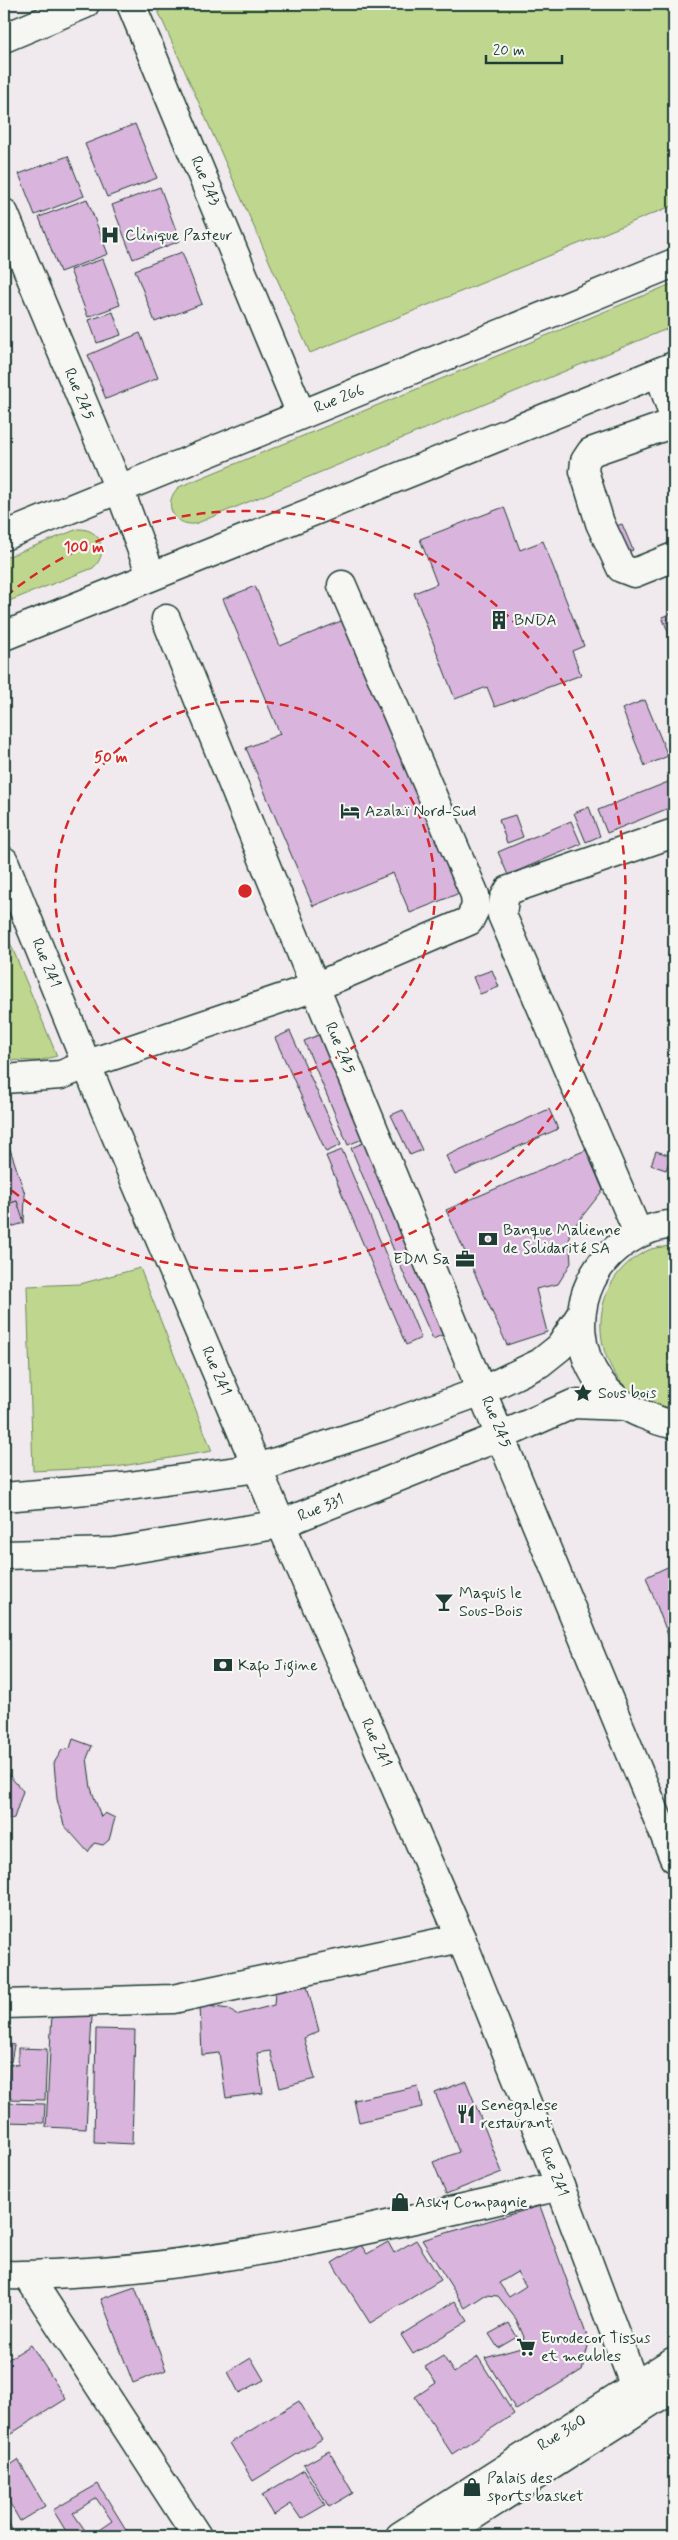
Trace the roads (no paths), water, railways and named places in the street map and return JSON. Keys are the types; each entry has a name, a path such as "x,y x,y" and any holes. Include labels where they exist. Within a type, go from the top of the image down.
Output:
{"street":[{"path":"4,38 85,4"},
{"name":"Rue 243","path":"131,4 301,414"},
{"name":"Rue 245","path":"4,214 120,491 151,575"},
{"name":"Rue 266","path":"4,536 120,491 301,414 674,263"},
{"path":"4,636 151,575 667,369 674,418"},
{"path":"674,423 591,452 585,461 584,471 600,523 621,568 634,573 674,557"},
{"path":"4,1080 61,1075 88,1064 314,987 469,921 476,907 475,895 342,585"},
{"name":"Rue 245","path":"166,619 314,987 673,1851"},
{"path":"638,1233 502,915 504,899 509,890 674,834"},
{"name":"Rue 241","path":"4,861 88,1064 103,1105 281,1524 461,1938 560,2186 634,2387"},
{"path":"672,1426 624,1406 604,1389 590,1367 582,1342 580,1316 586,1290 598,1267 616,1247 638,1233 674,1225"},
{"path":"4,1497 122,1487 258,1468 382,1428 482,1391 540,1363 560,1348 580,1316"},
{"name":"Rue 331","path":"4,1555 114,1552 281,1524 501,1436 573,1404 624,1406"},
{"path":"4,2004 173,1998 461,1938"},
{"path":"16,2275 171,2266 370,2230 560,2186"},
{"path":"16,2275 197,2536"},
{"name":"Rue 360","path":"400,2536 674,2361"},
{"path":"441,2536 674,2387"}],"place":[{"name":"Clinique Pasteur","path":"110,235"},
{"name":"BNDA","path":"499,620"},
{"name":"Azalaï Nord-Sud","path":"350,811"},
{"name":"Banque Malienne de Solidarité SA","path":"488,1239"},
{"name":"EDM Sa","path":"465,1259"},
{"name":"Sous bois","path":"583,1393"},
{"name":"Maquis le Sous-Bois","path":"444,1602"},
{"name":"Kafo Jigine","path":"223,1665"},
{"name":"Senegalese restaurant","path":"466,2114"},
{"name":"Asky Compagnie","path":"400,2202"},
{"name":"Eurodecor Tissus et meubles","path":"526,2347"},
{"name":"Palais des sports basket","path":"472,2487"}]}
